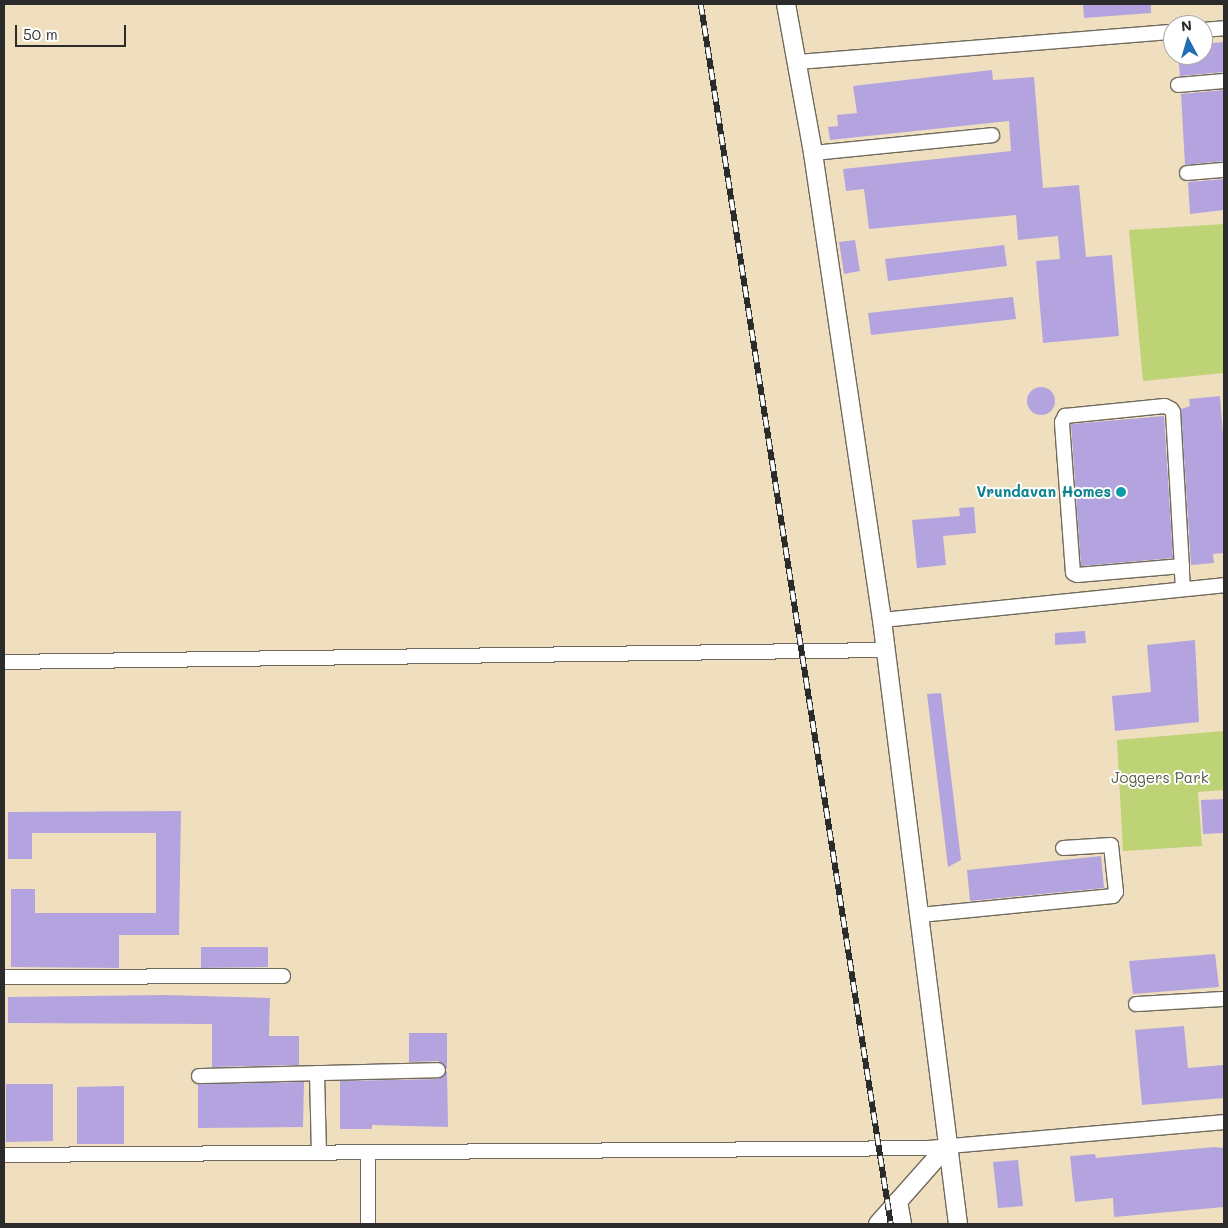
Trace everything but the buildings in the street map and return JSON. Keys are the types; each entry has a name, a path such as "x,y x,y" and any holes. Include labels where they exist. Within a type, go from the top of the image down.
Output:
{"street":[{"path":"786,4 813,153 882,620 958,1224"},
{"path":"798,62 1163,33"},
{"path":"1178,85 1224,81"},
{"path":"813,153 992,135"},
{"path":"1187,173 1224,170"},
{"path":"1182,566 1077,575 1072,569 1062,422 1069,414 1165,406 1171,408 1182,566 1183,589"},
{"path":"1094,574 1097,598"},
{"path":"882,620 1224,585"},
{"path":"4,662 886,650"},
{"path":"920,915 1113,896 1116,892 1111,845 1063,848"},
{"path":"4,977 284,976"},
{"path":"1136,1004 1224,999"},
{"path":"200,1076 438,1070"},
{"path":"317,1073 319,1153"},
{"path":"4,1156 947,1146 1224,1122"},
{"path":"878,1224 947,1146"},
{"path":"368,1153 368,1224"},
{"path":"898,1201 902,1224"}],"green space":[{"path":"1224,224 1224,373 1143,381 1129,230"},
{"name":"Joggers Park","path":"1224,731 1224,790 1198,792 1202,846 1123,851 1117,740"}],"railway":[{"path":"701,4 891,1224"}],"place":[{"name":"Vrundavan Homes","path":"1121,492"}]}
